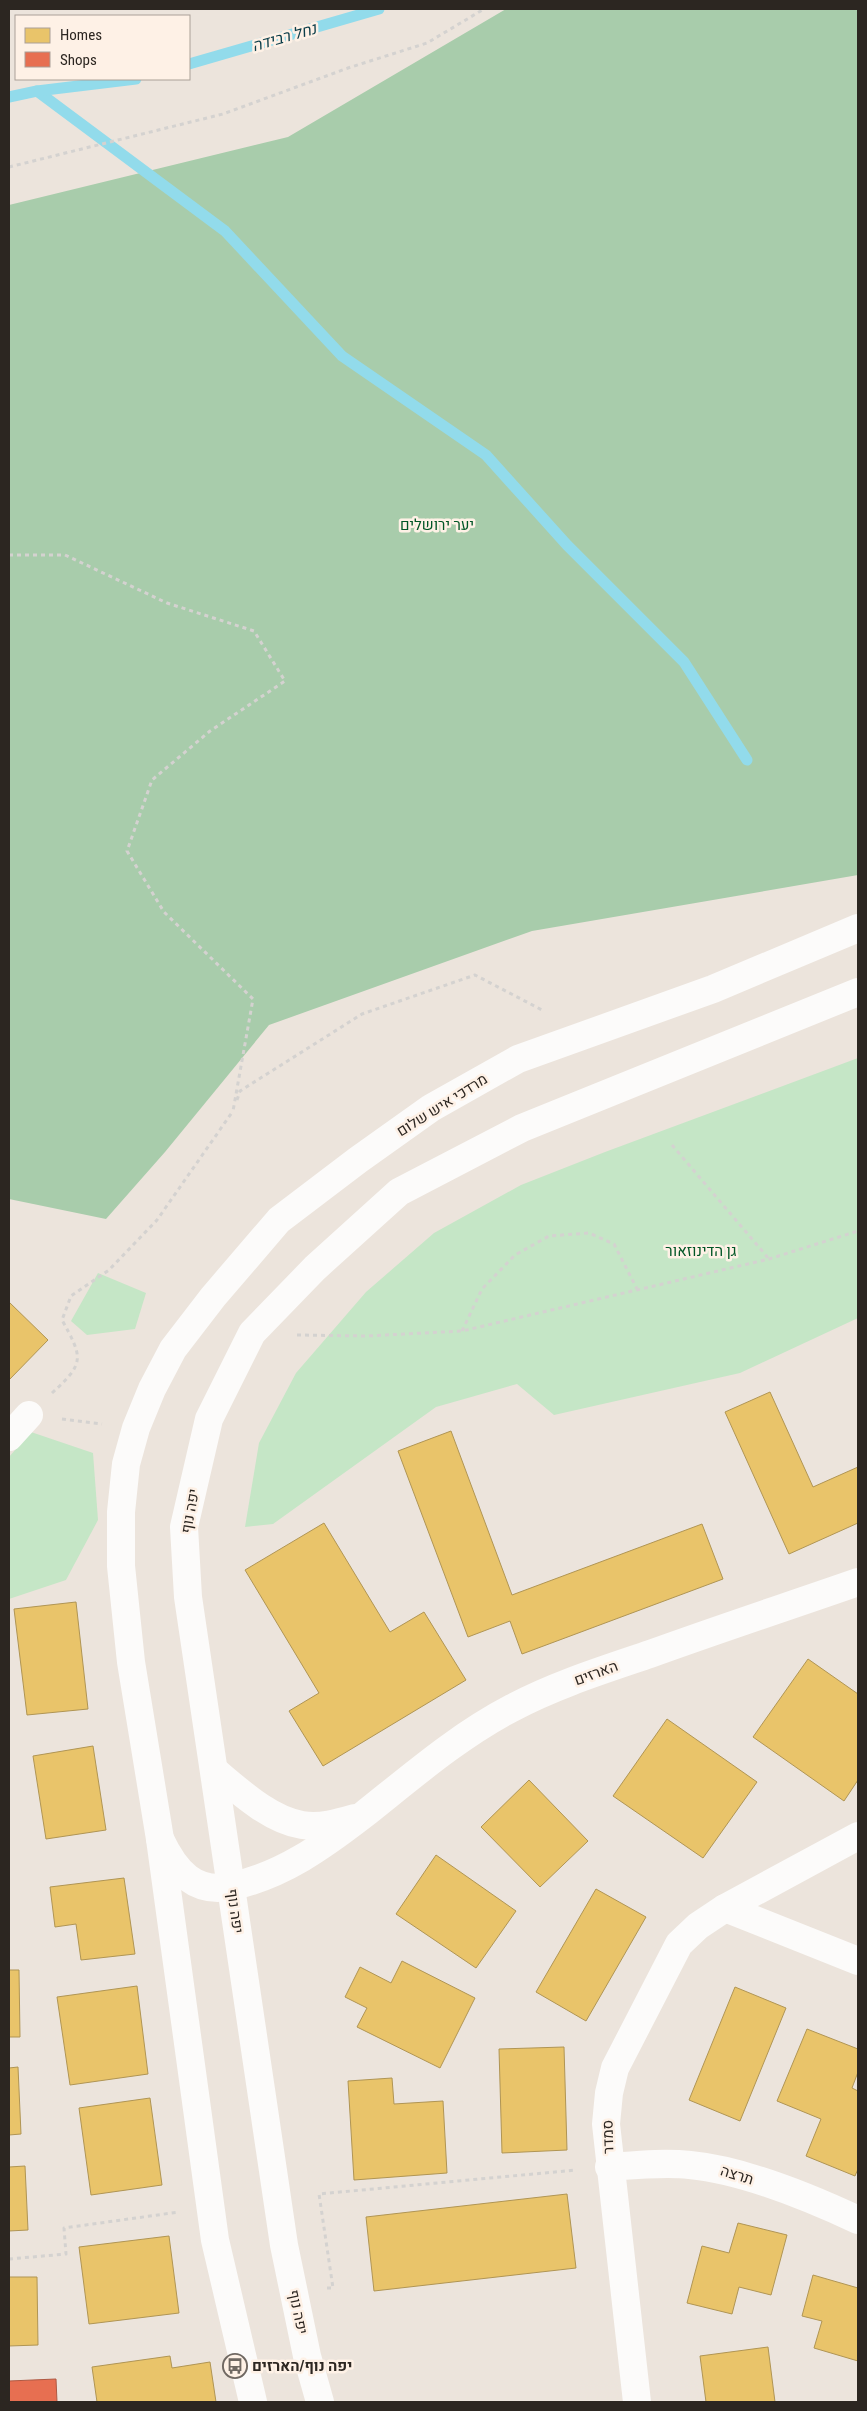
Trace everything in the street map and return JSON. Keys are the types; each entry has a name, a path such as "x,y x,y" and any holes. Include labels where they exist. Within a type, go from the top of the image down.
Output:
{"main road":[{"name":"מרדכי איש שלום","path":"136,1428 152,1389 173,1349 213,1297 279,1220 358,1160 432,1108 518,1059 713,989 858,928"},
{"path":"252,1333 315,1268 399,1192 522,1128 858,992"},
{"name":"יפה נוף","path":"252,1333 209,1419 184,1528 188,1598 284,2245 307,2356 320,2402"},
{"path":"9,1437 29,1415"},
{"path":"136,1428 126,1464 121,1512 121,1566 132,1662 160,1839 215,2240 253,2402"},
{"name":"הארזים","path":"160,1839 170,1862 183,1875 200,1885 232,1887 262,1878 289,1866 331,1841 479,1727 511,1708 544,1692 596,1672 858,1582"},
{"name":"הארזים","path":"215,1771 243,1795 292,1823 336,1824 362,1816"},
{"name":"סמדר","path":"637,2402 609,2167 606,2124 609,2093 615,2068 679,1944 698,1926 725,1908 858,1836"},
{"path":"725,1908 858,1961"},
{"name":"תרצה","path":"609,2167 689,2165 726,2170 833,2208 858,2220"}],"path":[{"path":"9,167 223,114 348,68 427,43 484,9"},
{"path":"9,555 65,555 167,603 254,631 285,681 210,731 152,780 127,851 164,912 253,999 233,1111"},
{"path":"29,1415 72,1376 79,1360 75,1344 62,1320 71,1296 109,1270 157,1220 233,1111 240,1091 362,1014 475,975 544,1011"},
{"path":"672,1145 769,1258"},
{"path":"252,1333 366,1336 462,1331 769,1258 858,1231"},
{"path":"462,1331 482,1289 515,1255 549,1236 589,1233 614,1244 637,1289"},
{"path":"29,1415 136,1428"},
{"path":"325,2288 333,2288 319,2194 609,2167"},
{"path":"9,2259 66,2254 64,2228 211,2208"}],"green space":[{"name":"יער ירושלים","path":"506,9 858,9 858,875 532,931 269,1025 165,1152 106,1219 9,1199 9,205 288,137"},
{"name":"גן הדינוזאור","path":"858,1058 858,1318 740,1373 554,1415 517,1384 436,1407 273,1524 245,1527 259,1443 296,1373 366,1292 434,1233 521,1185"},
{"path":"98,1273 146,1293 135,1329 87,1335 71,1321"},
{"path":"31,1432 93,1453 98,1520 66,1580 9,1599 9,1457"}],"building: Homes":[{"path":"9,1302 48,1340 9,1380"},
{"path":"770,1392 813,1487 858,1467 858,1523 789,1554 725,1412"},
{"path":"451,1431 512,1595 702,1524 723,1579 522,1654 510,1621 468,1637 398,1451"},
{"path":"324,1523 390,1632 424,1612 466,1680 323,1766 289,1711 319,1693 245,1570"},
{"path":"76,1602 88,1709 27,1715 14,1609"},
{"path":"808,1659 858,1694 858,1780 844,1801 753,1737"},
{"path":"667,1719 757,1782 703,1858 613,1796"},
{"path":"93,1746 106,1830 46,1839 33,1756"},
{"path":"529,1780 588,1841 540,1887 481,1827"},
{"path":"436,1855 516,1911 476,1968 396,1914"},
{"path":"124,1878 135,1954 81,1960 76,1924 55,1927 50,1887"},
{"path":"596,1889 646,1917 586,2021 536,1992"},
{"path":"402,1961 475,1998 440,2068 357,2027 367,2008 345,1997 360,1967 391,1983"},
{"path":"9,1970 19,1970 20,2037 9,2037"},
{"path":"137,1986 148,2074 70,2085 57,1997"},
{"path":"735,1987 786,2008 740,2121 689,2100"},
{"path":"807,2029 858,2049 858,2072 852,2088 858,2091 858,2169 855,2176 806,2156 821,2119 777,2101"},
{"path":"564,2047 567,2150 502,2153 499,2049"},
{"path":"18,2067 21,2134 9,2135 9,2068"},
{"path":"392,2078 394,2104 443,2101 447,2173 354,2180 348,2081"},
{"path":"150,2098 162,2185 91,2195 79,2108"},
{"path":"25,2166 28,2230 9,2231 9,2167"},
{"path":"567,2194 576,2268 374,2291 366,2217"},
{"path":"738,2223 787,2235 771,2295 739,2287 732,2314 687,2303 702,2246 729,2253"},
{"path":"169,2236 179,2313 89,2324 79,2247"},
{"path":"813,2275 858,2288 858,2361 814,2348 822,2321 802,2316"},
{"path":"9,2277 37,2277 38,2345 9,2346"},
{"path":"768,2347 775,2402 706,2402 700,2356"},
{"path":"170,2356 172,2368 210,2362 216,2402 97,2402 92,2367"}],"building: Shops":[{"path":"56,2379 57,2402 9,2402 9,2381"}],"waterway":[{"name":"נחל רבידה","path":"190,64 379,9"},
{"name":"נחל רבידה","path":"9,97 37,91 128,80"},
{"path":"37,91 225,231 342,356 486,455 567,545 684,662 747,760"}],"place":[{"name":"יפה נוף/הארזים","path":"235,2366"}]}
